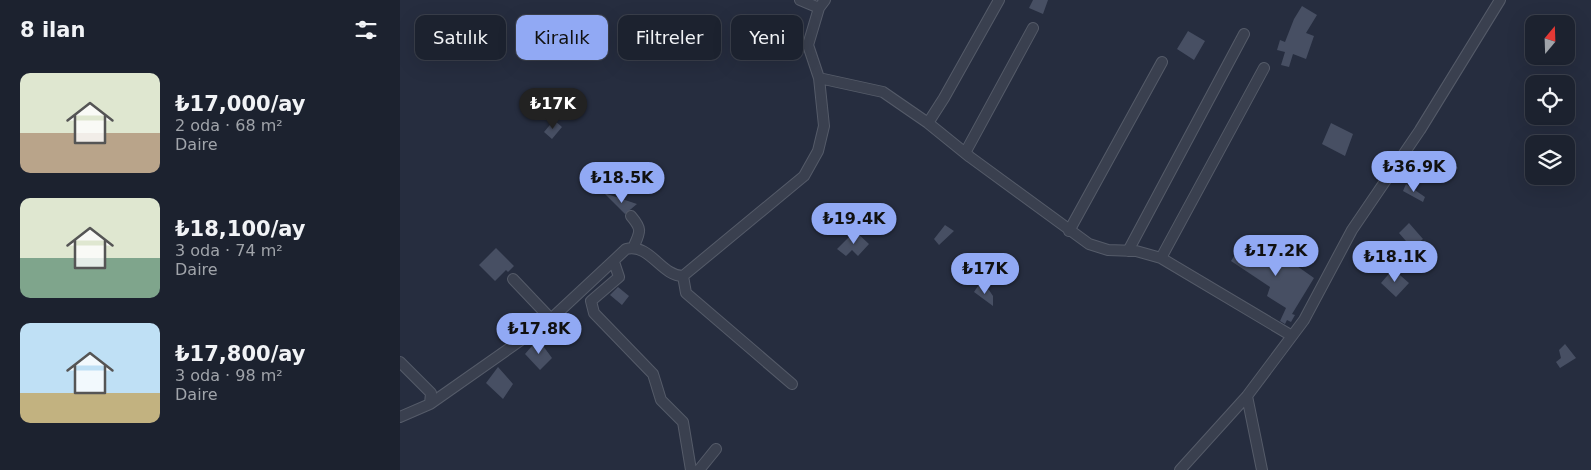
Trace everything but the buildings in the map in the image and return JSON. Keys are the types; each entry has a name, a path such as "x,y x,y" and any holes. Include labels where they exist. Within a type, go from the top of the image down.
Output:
{"street":[{"path":"400,417 430,404 551,319 626,250 633,248 645,252 676,276 683,276 804,176 818,151 824,126 819,78 808,45 822,4 800,0"},
{"path":"928,123 999,0"},
{"path":"1180,470 1246,396 1304,320 1352,230 1420,130 1500,0"},
{"path":"965,153 1033,28"},
{"path":"1128,251 1244,34"},
{"path":"1069,231 1162,62"},
{"path":"1161,258 1264,68"},
{"path":"819,78 883,92 928,123 965,153 1089,244 1108,250 1128,251 1161,258 1292,336"},
{"path":"631,216 640,226 640,233 633,248"},
{"path":"614,262 619,277 591,302 594,314 653,374 661,400 683,422 691,470"},
{"path":"683,276 686,293 792,384"},
{"path":"513,279 551,319"},
{"path":"400,362 430,392 430,404"},
{"path":"1246,396 1262,470"},
{"path":"699,470 716,449"}]}
